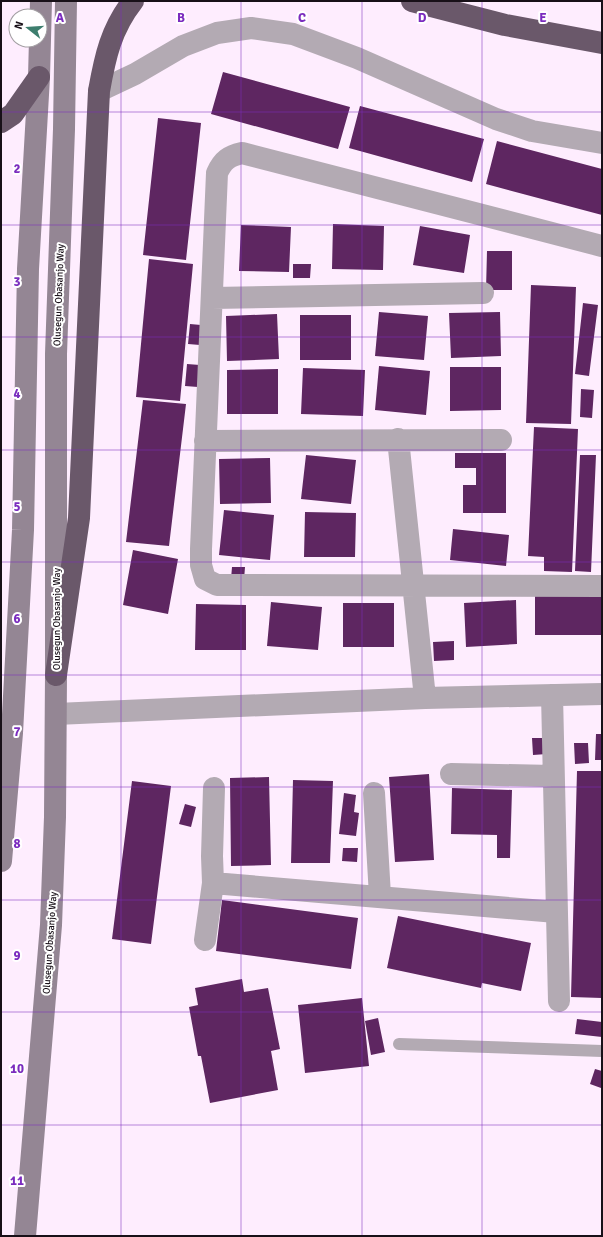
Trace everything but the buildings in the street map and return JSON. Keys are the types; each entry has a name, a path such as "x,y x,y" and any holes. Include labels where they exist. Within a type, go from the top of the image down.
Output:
{"highway":[{"path":"56,675 79,518 98,91 106,53 121,17 134,1"},
{"path":"412,1 505,25 602,43"},
{"path":"1,122 14,114 39,77"}],"main road":[{"path":"1,861 12,733 23,530 28,269 39,77 41,1"},
{"name":"Olusegun Obasanjo Way","path":"25,1236 52,925 56,714 56,354 64,129 66,1"}],"street":[{"path":"98,91 135,74 183,46 218,33 251,28 293,34 350,55 503,121 532,130 602,143"},
{"path":"602,246 242,153 231,156 222,162 217,173 201,549 201,565 205,578 217,585 602,586"},
{"path":"212,298 483,293"},
{"path":"205,441 398,439 501,440"},
{"path":"398,439 425,698"},
{"path":"56,714 425,698 602,694"},
{"path":"552,695 559,1001"},
{"path":"452,774 553,776"},
{"path":"205,940 213,883 212,856 214,788"},
{"path":"374,793 380,896"},
{"path":"213,883 556,912"}],"lane":[{"path":"399,1044 602,1051"}]}
